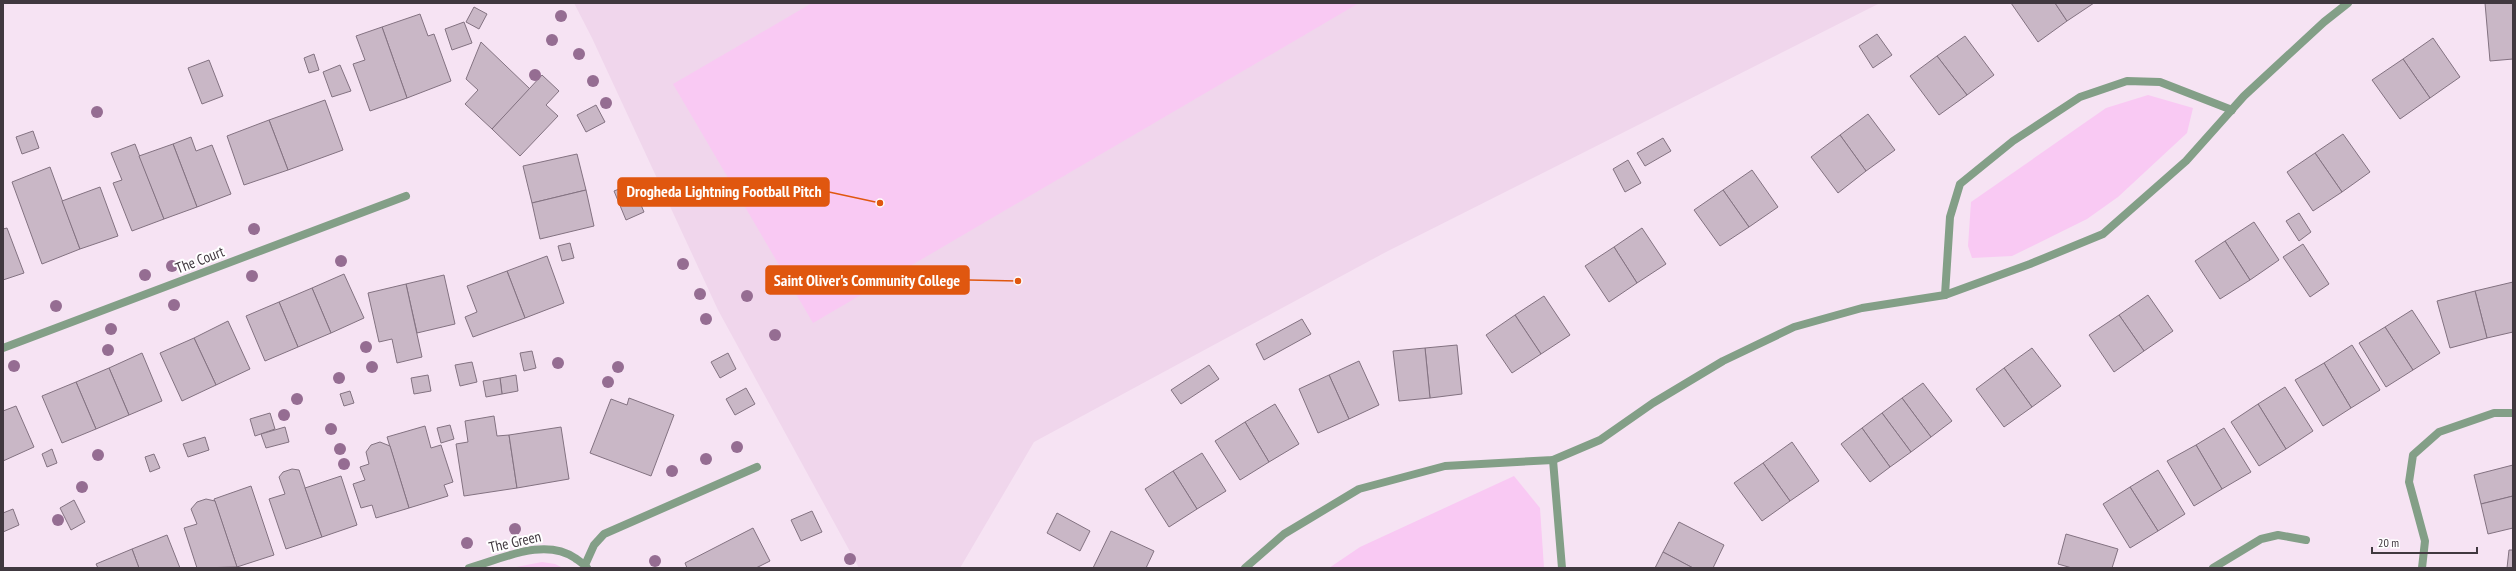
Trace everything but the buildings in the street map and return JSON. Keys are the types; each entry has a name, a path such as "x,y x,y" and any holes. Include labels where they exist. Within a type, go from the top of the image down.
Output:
{"street":[{"path":"1245,568 1284,534 1359,489 1445,466 1553,460 1600,440 1653,403 1722,361 1794,327 1862,308 1945,295 2030,264 2103,234 2186,161 2232,110 2324,22 2348,3"},
{"path":"1945,295 1950,217 1960,184 2013,141 2080,97 2126,81 2160,82 2232,110"},
{"name":"The Court","path":"3,348 406,196"},
{"path":"2422,568 2425,541 2409,482 2413,455 2439,432 2494,413 2513,413"},
{"path":"1553,460 1562,568"},
{"path":"586,567 594,545 604,534 757,467"},
{"path":"2213,568 2261,539 2278,535 2306,540"},
{"name":"The Green","path":"469,568 526,551 551,548 567,553 586,567"}],"shaded area":[{"path":"574,3 1880,3 1386,252 1034,442 960,568 859,568 718,310 592,38"},
{"path":"812,3 1359,3 813,323 673,84"},
{"path":"2148,95 2193,108 2187,133 2118,197 2087,219 2012,256 1972,258 1968,246 1971,202 2106,108"},
{"path":"1514,476 1540,508 1544,568 1329,568 1360,547"},
{"path":"542,562 555,564 563,568 511,568"}],"place":[{"name":"Drogheda Lightning Football Pitch","path":"880,203"},
{"name":"Saint Oliver's Community College","path":"1018,281"}]}
